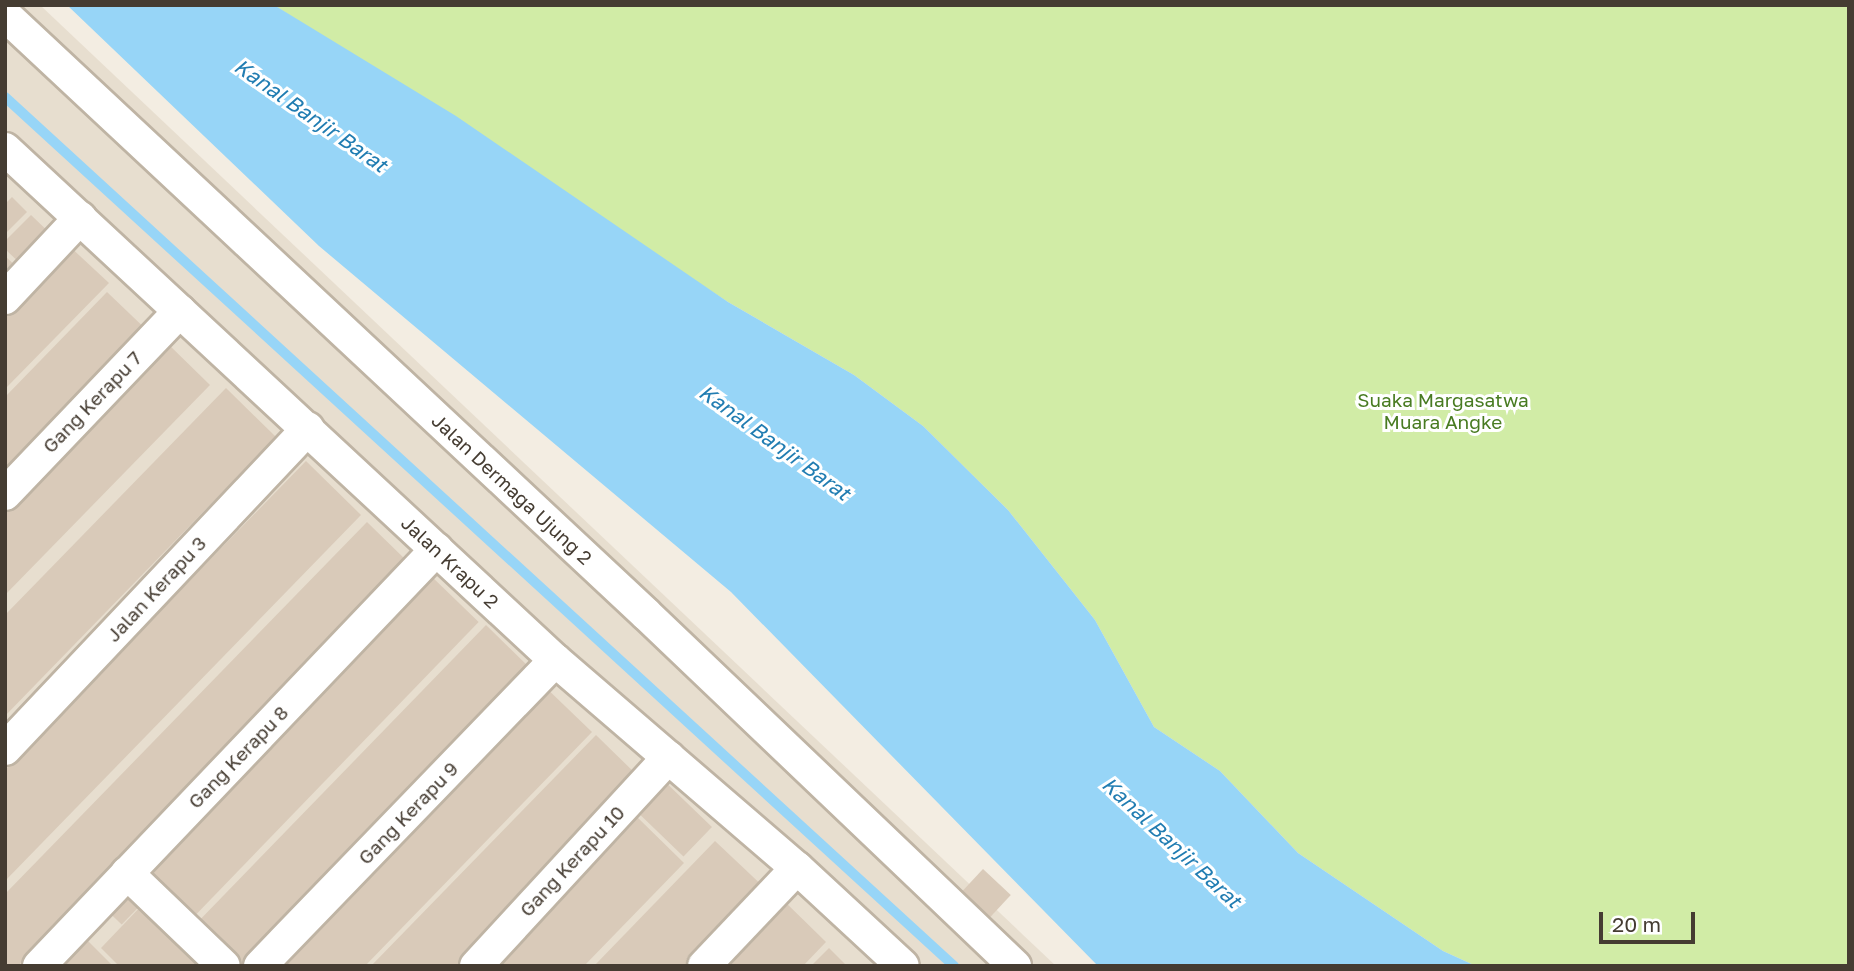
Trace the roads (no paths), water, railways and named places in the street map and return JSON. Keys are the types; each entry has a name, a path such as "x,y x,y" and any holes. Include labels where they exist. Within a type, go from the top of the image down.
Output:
{"street":[{"name":"Jalan Dermaga Ujung 2","path":"5,15 636,604 1015,966"},
{"name":"Jalan Krapu 2","path":"5,149 555,660 797,868 903,966"},
{"path":"5,298 80,218"},
{"name":"Gang Kerapu 7","path":"5,494 180,311"},
{"name":"Jalan Kerapu 3","path":"5,749 307,429"},
{"name":"Gang Kerapu 8","path":"39,966 437,549"},
{"name":"Gang Kerapu 9","path":"260,966 555,660"},
{"name":"Gang Kerapu 10","path":"476,966 669,757"},
{"path":"704,966 797,868"},
{"path":"127,873 224,966"}],"water":[{"name":"Kanal Banjir Barat","path":"67,5 274,5 456,116 728,302 854,375 923,426 1008,510 1095,620 1154,727 1220,771 1298,853 1443,951 1476,966 1098,966 731,592 319,246"}],"waterway":[{"path":"5,97 954,966"}],"park label":[{"name":"Suaka Margasatwa Muara Angke","path":"1443,411"}]}
